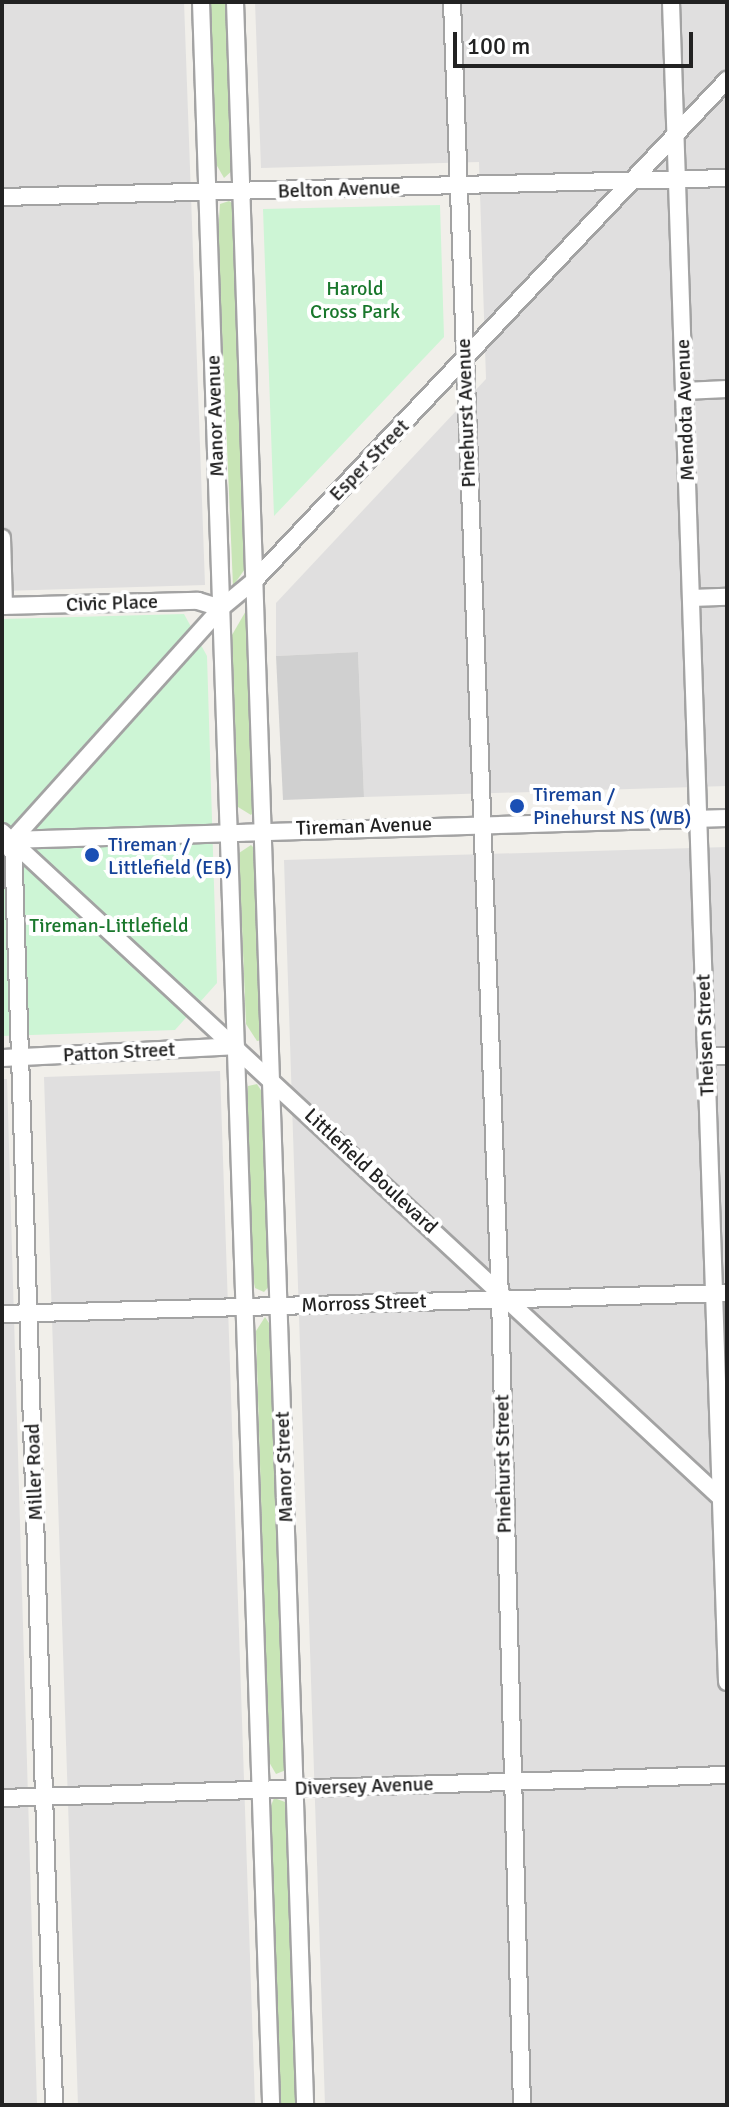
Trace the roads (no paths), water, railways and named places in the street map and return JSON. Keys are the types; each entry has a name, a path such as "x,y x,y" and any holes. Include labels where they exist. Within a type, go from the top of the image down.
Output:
{"street":[{"name":"Manor Avenue","path":"201,2 229,830"},
{"name":"Manor Avenue","path":"235,2 263,829"},
{"name":"Pinehurst Avenue","path":"452,2 481,823"},
{"name":"Mendota Avenue","path":"671,2 698,819"},
{"name":"Esper Street","path":"5,841 221,608 255,580 727,80"},
{"name":"Belton Avenue","path":"2,197 727,178"},
{"path":"684,391 727,389"},
{"path":"2,538 3,606"},
{"path":"691,598 727,597"},
{"name":"Civic Place","path":"3,606 198,601 221,608"},
{"name":"Tireman Avenue","path":"5,841 229,830 727,818"},
{"name":"Theisen Street","path":"698,819 706,1056 720,1293 727,1682"},
{"name":"Pinehurst Street","path":"481,823 500,1298 522,2105"},
{"name":"Littlefield Boulevard","path":"2,824 5,841 236,1046 500,1298 541,1329 724,1501"},
{"name":"Manor Street","path":"263,829 305,2105"},
{"name":"Manor Street","path":"229,830 271,2105"},
{"name":"Miller Road","path":"5,841 19,1058 29,1313 54,2105"},
{"name":"Patton Street","path":"2,1058 236,1046"},
{"path":"706,1056 727,1056"},
{"name":"Morross Street","path":"2,1314 720,1293"},
{"name":"Diversey Avenue","path":"2,1798 727,1775"}],"place":[{"name":"Tireman / Pinehurst NS (WB)","path":"517,806"},
{"name":"Tireman / Littlefield (EB)","path":"92,855"}],"park label":[{"name":"Harold Cross Park","path":"355,300"},
{"name":"Tireman-Littlefield","path":"109,925"}]}
